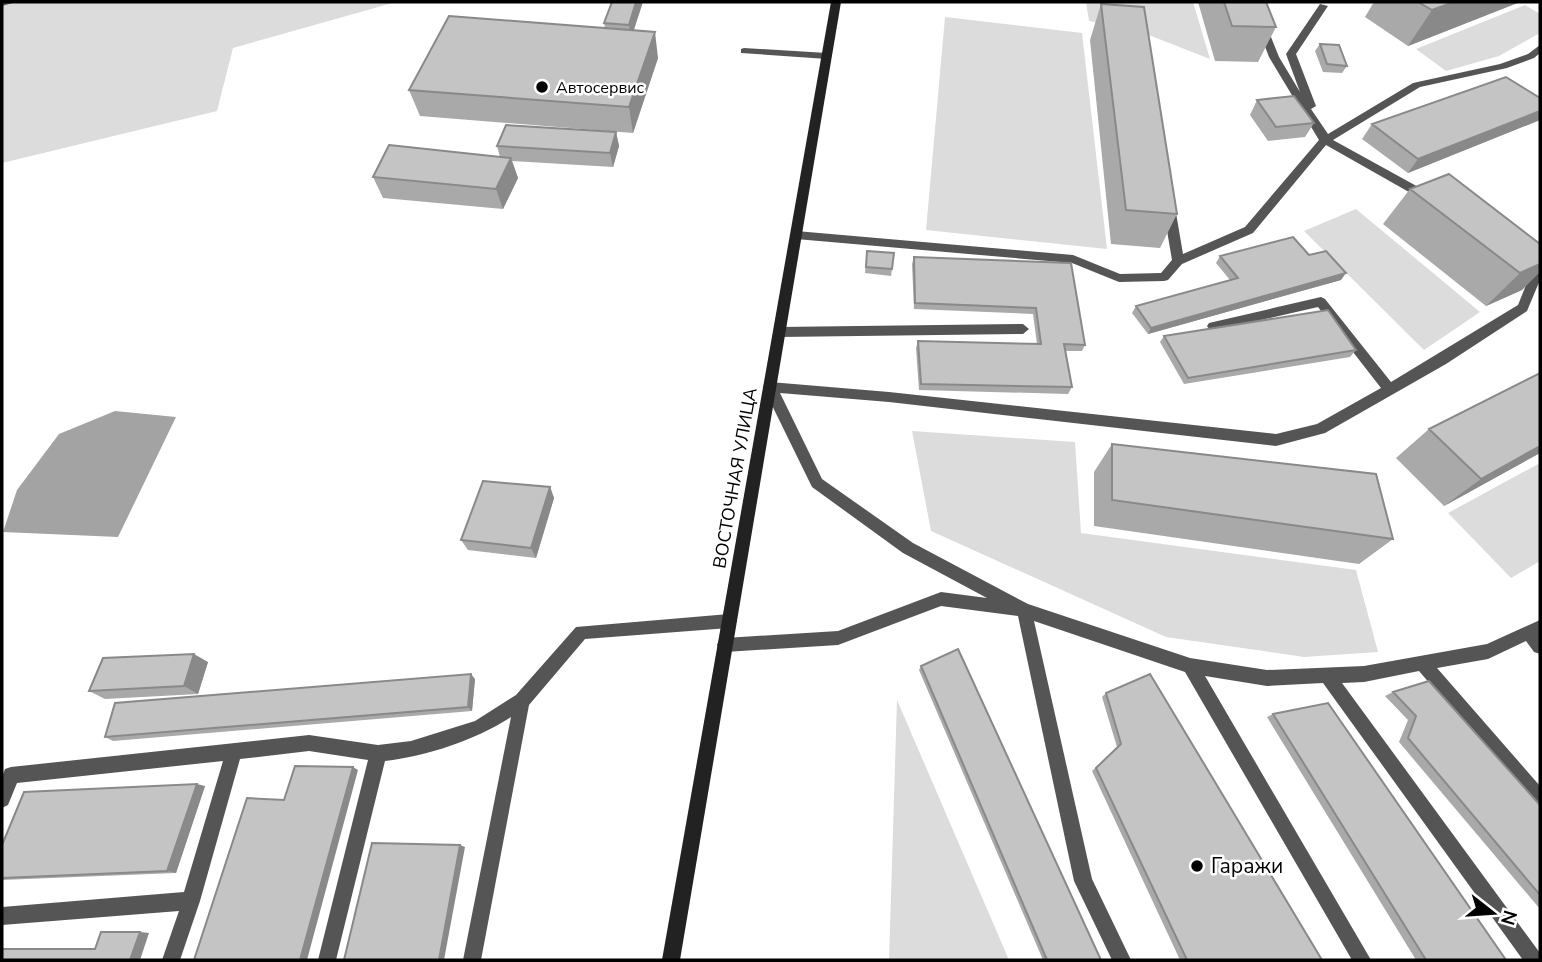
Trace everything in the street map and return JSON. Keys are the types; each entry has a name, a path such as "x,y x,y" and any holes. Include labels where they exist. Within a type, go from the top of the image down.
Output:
{"main road":[{"name":"ВОСТОЧНАЯ УЛИЦА","path":"671,960 836,2"}],"lane":[{"path":"2,3 11,2"},
{"path":"1252,2 1274,57 1325,140 1439,203"},
{"path":"1325,140 1291,54 1323,4 1336,2"},
{"path":"796,234 1073,259 1119,278 1164,277 1178,261 1249,230 1325,140 1417,85 1503,66 1531,56 1540,48"},
{"path":"744,51 827,56"},
{"path":"1531,56 1540,63"},
{"path":"1167,193 1178,261"},
{"path":"770,387 890,397 1276,440 1320,429 1441,360 1523,308 1540,265"},
{"path":"1213,326 1321,302 1389,390"},
{"path":"779,332 1023,330"},
{"path":"770,387 817,483 908,548 1024,610 1190,666 1267,678 1364,674 1488,651 1534,630 1540,647"},
{"path":"725,645 838,638 941,599 1024,610"},
{"path":"1024,610 1083,881 1122,960"},
{"path":"2,799 11,775 309,743 378,753 411,749 479,728 522,701 581,632 730,621"},
{"path":"1421,662 1540,799"},
{"path":"1190,666 1362,960"},
{"path":"1327,676 1534,960"},
{"path":"472,960 522,701"},
{"path":"171,960 191,901 234,751"},
{"path":"327,960 378,753"},
{"path":"2,916 191,901"}],"shaded area":[{"path":"2,2 396,2 233,48 217,111 2,163"},
{"path":"1086,2 1193,2 1210,59 1136,30 1089,21"},
{"path":"1525,5 1540,14 1540,33 1499,56 1446,71 1416,49"},
{"path":"945,17 1082,33 1107,249 926,230"},
{"path":"1356,209 1480,312 1424,350 1304,231"},
{"path":"115,411 176,417 118,537 3,532 17,490 59,434"},
{"path":"912,431 1075,442 1081,533 1356,570 1378,652 1304,657 1166,637 931,531"},
{"path":"1540,463 1540,561 1511,578 1448,513"},
{"path":"897,700 1009,960 889,960"}],"building":[{"path":"612,2 636,2 629,25 604,23"},
{"path":"1224,2 1266,2 1276,27 1232,26"},
{"path":"1418,2 1454,2 1432,10"},
{"path":"1101,4 1144,7 1177,214 1126,210"},
{"path":"449,16 655,32 629,107 409,90"},
{"path":"1320,44 1339,45 1347,66 1327,64"},
{"path":"1506,77 1540,98 1540,111 1418,159 1372,124"},
{"path":"1294,96 1314,123 1276,127 1257,100"},
{"path":"506,125 616,132 610,153 497,146"},
{"path":"389,145 511,158 496,189 373,177"},
{"path":"1449,174 1540,244 1540,264 1520,273 1410,189"},
{"path":"1293,237 1309,255 1326,251 1346,273 1151,328 1136,306 1238,278 1220,256"},
{"path":"867,251 894,253 892,269 866,267"},
{"path":"914,257 1071,263 1085,345 1064,344 1072,387 921,384 918,341 1041,344 1036,308 915,303"},
{"path":"1328,310 1356,350 1188,378 1164,336"},
{"path":"1540,373 1540,446 1481,479 1429,429"},
{"path":"1112,444 1376,474 1393,539 1112,500"},
{"path":"483,481 550,487 531,548 461,540"},
{"path":"958,649 1101,960 1047,960 921,666"},
{"path":"194,654 184,686 89,691 103,658"},
{"path":"471,674 468,707 105,737 115,703"},
{"name":"Гаражи","path":"1150,674 1322,960 1187,960 1096,768 1121,744 1106,693"},
{"path":"1429,681 1540,805 1540,895 1408,738 1416,716 1393,692"},
{"path":"1328,703 1506,960 1426,960 1273,714"},
{"path":"295,766 353,767 300,960 194,960 247,798 284,800"},
{"path":"197,784 167,871 2,878 2,845 24,792"},
{"path":"372,843 460,845 439,960 344,960"},
{"path":"101,932 140,932 130,960 2,960 2,949 95,949"}],"place":[{"name":"Автосервис","path":"542,87"},
{"name":"Гаражи","path":"1197,866"}]}
